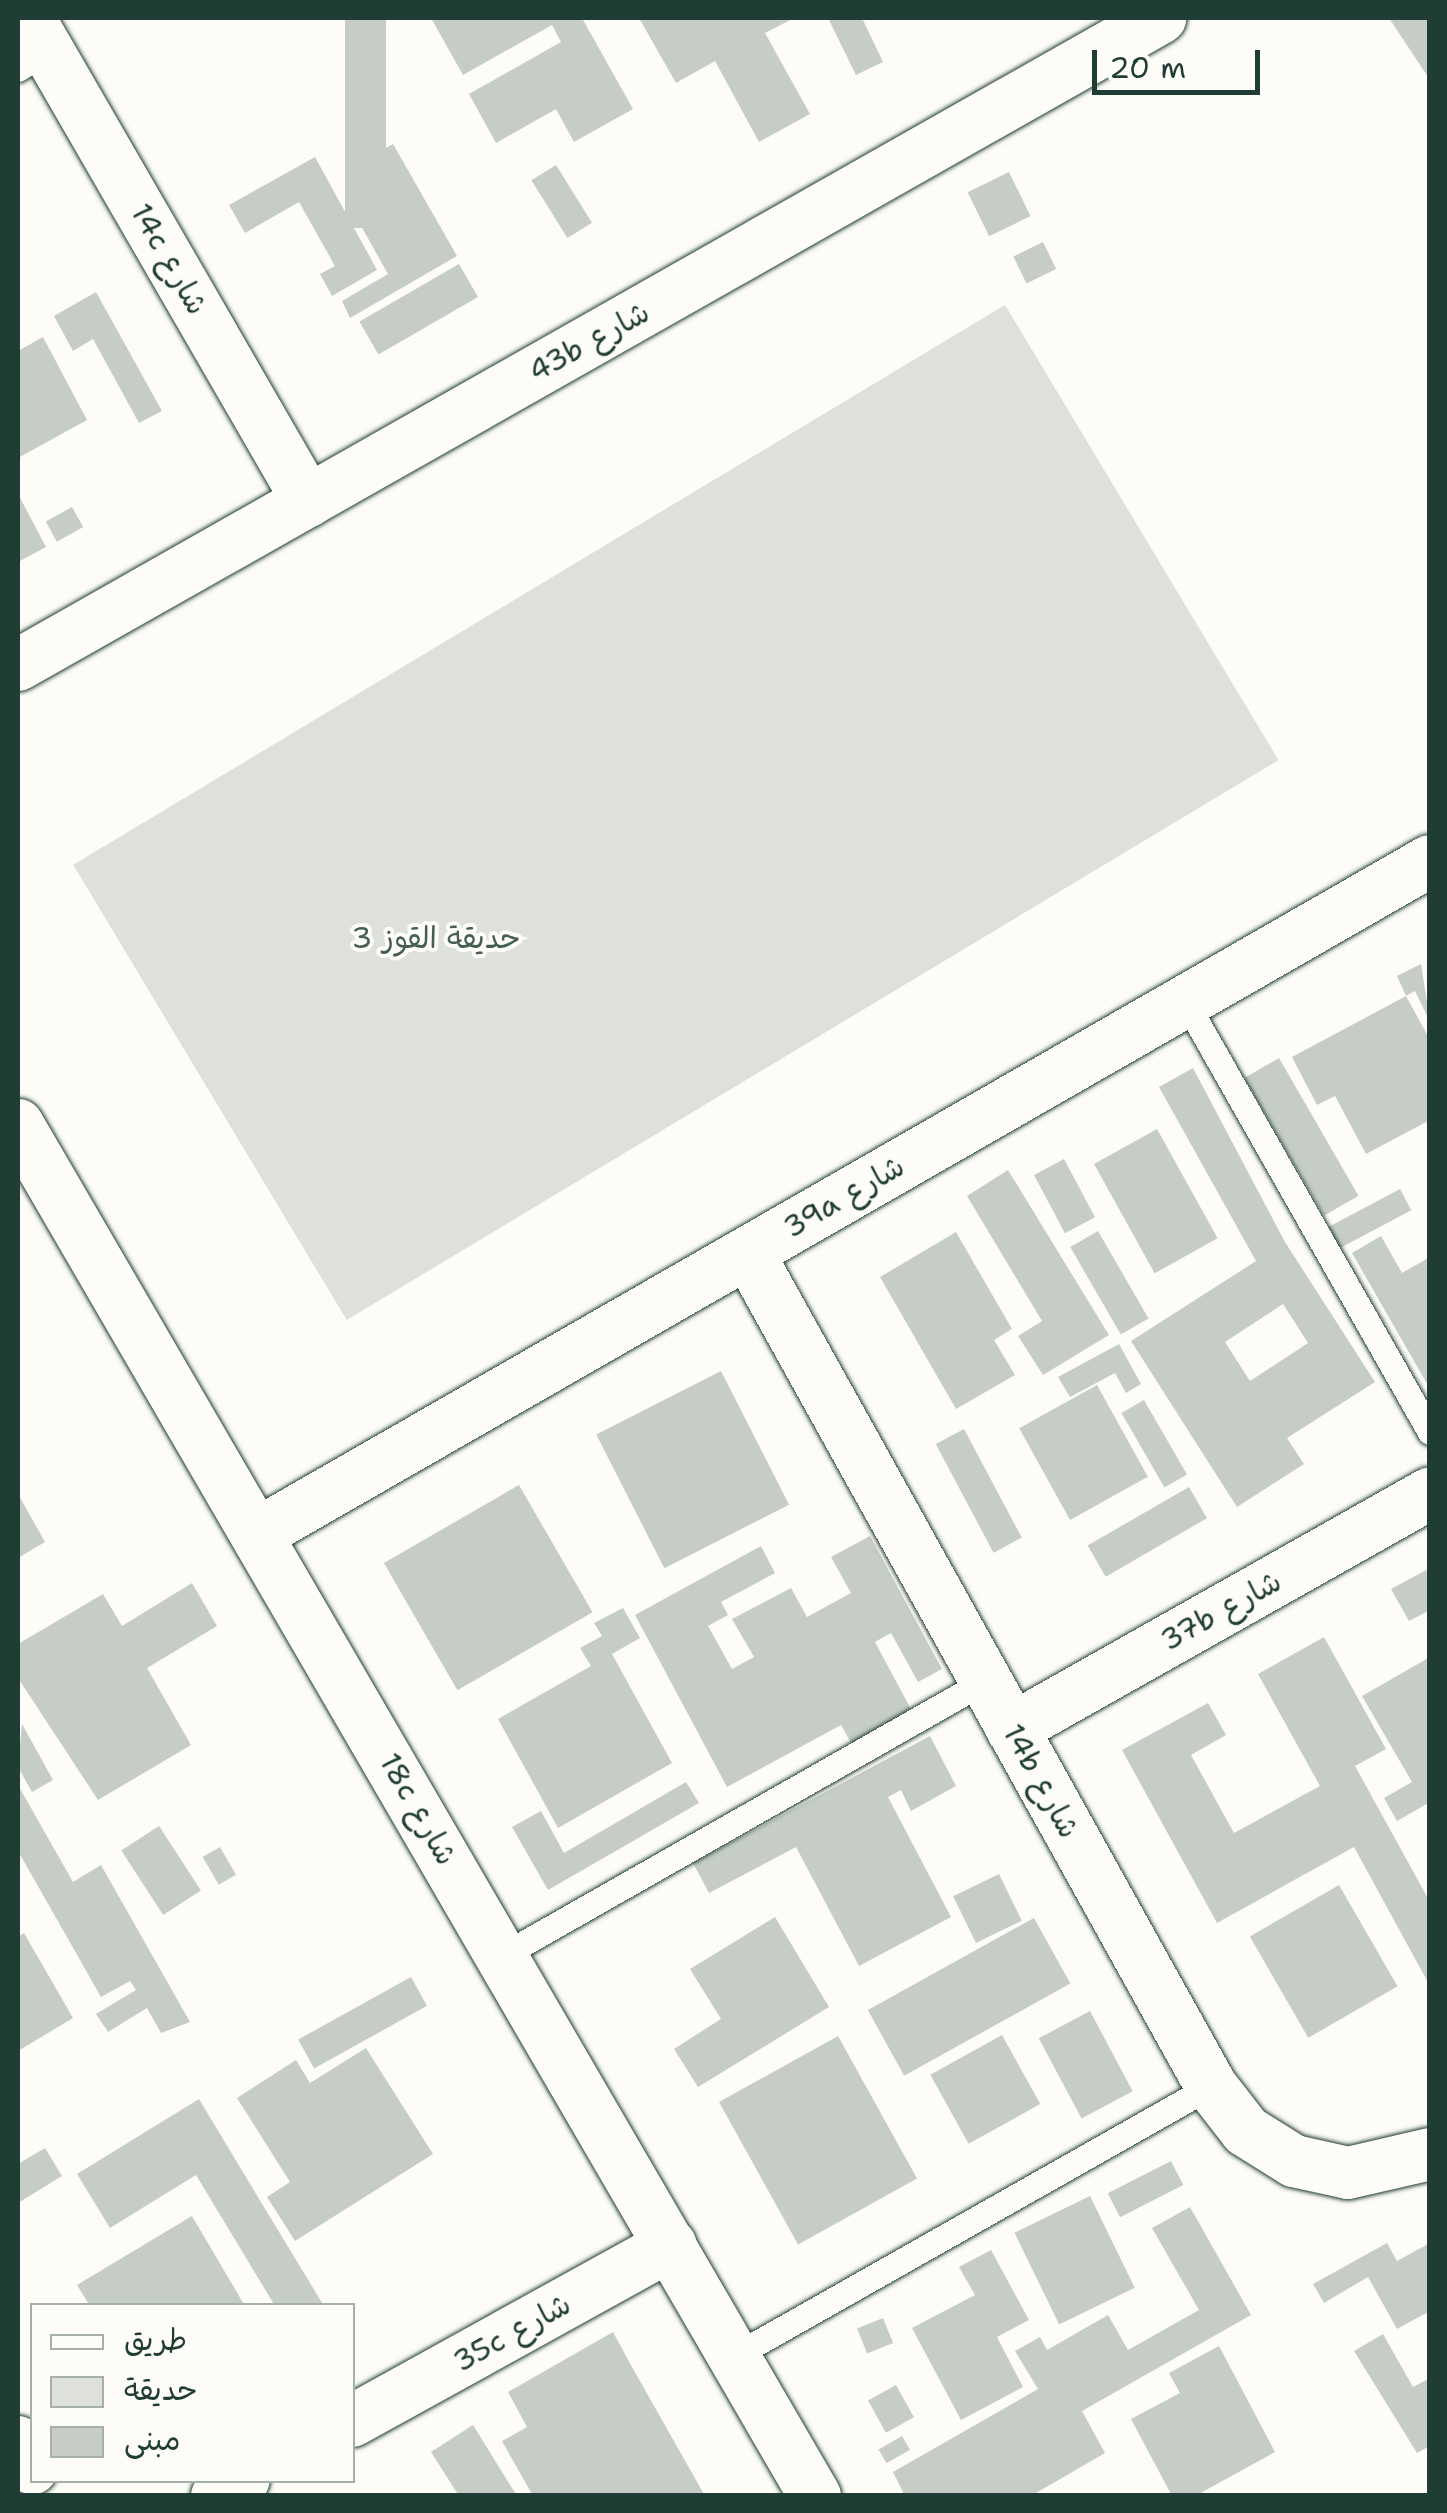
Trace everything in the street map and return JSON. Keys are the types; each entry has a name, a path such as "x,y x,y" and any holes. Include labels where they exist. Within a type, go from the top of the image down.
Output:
{"street":[{"name":"43b شارع","path":"18,665 1160,18"},
{"name":"14c شارع","path":"32,46 308,501"},
{"name":"39a شارع","path":"258,1533 1430,861"},
{"name":"18c شارع","path":"18,1125 815,2496"},
{"name":"14b شارع","path":"748,1253 1211,2086 1246,2130 1294,2161 1348,2173 1430,2154"},
{"name":"37b شارع","path":"1012,1729 1430,1493"},
{"name":"35c شارع","path":"355,2418 671,2245"},
{"path":"18,2442 30,2464"},
{"path":"217,2496 239,2483"}],"lane":[{"path":"1185,1002 1430,1432"},
{"path":"503,1955 985,1680"},
{"path":"734,2356 1211,2086"}],"green space":[{"name":"حديقة القوز 3","path":"1005,305 1278,760 347,1320 73,865"}],"building":[{"path":"345,18 386,18 386,228 345,228"},
{"path":"431,18 582,18 633,109 574,142 556,109 496,143 469,94 561,42 552,25 463,75"},
{"path":"639,18 794,18 765,33 810,114 759,142 715,61 676,83"},
{"path":"828,18 862,18 883,62 856,75"},
{"path":"1389,18 1430,18 1430,80"},
{"path":"393,144 457,256 350,318 342,301 388,274 356,217 371,208 349,169"},
{"path":"315,157 377,270 332,296 320,274 335,266 299,202 245,233 229,205"},
{"path":"556,165 592,223 567,238 531,180"},
{"path":"1009,172 1030,216 989,236 968,192"},
{"path":"1043,242 1056,269 1026,283 1013,256"},
{"path":"459,264 478,297 378,354 359,322"},
{"path":"96,292 162,411 139,423 93,339 73,351 54,316"},
{"path":"43,337 87,420 18,458 18,351"},
{"path":"18,494 46,547 18,562"},
{"path":"72,507 83,527 57,542 46,522"},
{"path":"1421,964 1430,1022 1415,991 1406,996 1397,976"},
{"path":"1406,996 1430,1040 1430,1120 1366,1154 1335,1096 1317,1105 1292,1057"},
{"path":"1279,1058 1358,1196 1324,1216 1244,1078"},
{"path":"1193,1068 1285,1242 1375,1382 1287,1438 1304,1464 1237,1507 1131,1341 1256,1261 1159,1087","holes":["1283,1304 1308,1343 1250,1381 1225,1342"]},
{"path":"1157,1129 1218,1238 1155,1273 1094,1164"},
{"path":"1064,1159 1095,1217 1065,1233 1034,1175"},
{"path":"1008,1170 1109,1335 1043,1375 1018,1336 1042,1321 967,1196"},
{"path":"1400,1189 1411,1210 1340,1248 1328,1227"},
{"path":"1098,1231 1148,1318 1121,1334 1070,1247"},
{"path":"956,1232 1012,1329 994,1340 1015,1375 956,1409 880,1277"},
{"path":"1381,1236 1402,1273 1430,1257 1430,1389 1352,1253"},
{"path":"1119,1344 1141,1384 1126,1393 1115,1373 1070,1397 1058,1377"},
{"path":"721,1371 789,1505 664,1568 596,1435"},
{"path":"1097,1385 1148,1477 1070,1520 1019,1428"},
{"path":"1144,1400 1187,1474 1164,1487 1121,1413"},
{"path":"964,1429 1022,1538 993,1553 936,1444"},
{"path":"519,1485 592,1612 457,1690 384,1563"},
{"path":"1189,1487 1207,1518 1106,1577 1088,1546"},
{"path":"18,1494 45,1542 18,1558"},
{"path":"870,1536 942,1669 918,1682 891,1633 875,1642 913,1713 853,1746 841,1725 727,1787 635,1615 761,1546 775,1573 721,1602 728,1615 708,1626 732,1669 754,1657 732,1619 791,1588 807,1617 851,1593 831,1557"},
{"path":"1430,1568 1430,1610 1409,1621 1391,1589"},
{"path":"192,1583 217,1626 147,1668 191,1745 98,1800 18,1678 18,1644 103,1594 122,1626"},
{"path":"623,1608 640,1638 612,1654 672,1763 558,1828 498,1719 591,1666 580,1648 602,1636 594,1623"},
{"path":"1324,1637 1386,1749 1355,1766 1430,1902 1430,1986 1354,1847 1217,1923 1122,1750 1208,1703 1226,1735 1191,1755 1234,1833 1320,1786 1258,1674"},
{"path":"1430,1657 1430,1802 1397,1821 1384,1798 1412,1782 1362,1696"},
{"path":"22,1724 53,1780 32,1792 18,1767"},
{"path":"930,1736 956,1786 911,1811 901,1790 888,1797 951,1917 859,1966 796,1847 709,1893 693,1863"},
{"path":"686,1782 699,1803 548,1890 512,1827 541,1811 564,1853"},
{"path":"18,1785 73,1882 101,1865 190,2022 161,2033 147,2008 108,2032 96,2014 136,1990 130,1981 101,1997 18,1851"},
{"path":"159,1826 201,1891 163,1915 121,1851"},
{"path":"220,1847 236,1875 219,1885 203,1857"},
{"path":"999,1874 1022,1921 976,1943 953,1896"},
{"path":"1339,1885 1398,1986 1308,2038 1250,1936"},
{"path":"775,1917 829,2007 698,2087 674,2049 721,2019 690,1969"},
{"path":"1034,1918 1070,1984 904,2076 868,2010"},
{"path":"24,1933 73,2018 18,2051 18,1937"},
{"path":"411,1977 427,2006 314,2068 298,2040"},
{"path":"1090,2011 1133,2091 1082,2119 1039,2038"},
{"path":"1002,2035 1040,2104 969,2144 930,2075"},
{"path":"838,2036 917,2179 798,2244 719,2102"},
{"path":"366,2048 433,2154 295,2241 267,2197 290,2182 237,2098 296,2060 310,2083"},
{"path":"199,2099 322,2303 273,2303 196,2175 110,2228 77,2174"},
{"path":"45,2148 62,2176 18,2203 18,2164"},
{"path":"1171,2161 1183,2185 1120,2217 1108,2193"},
{"path":"1090,2196 1135,2288 1059,2325 1015,2233"},
{"path":"1190,2207 1251,2315 1082,2411 1105,2453 1031,2496 905,2496 893,2472 1038,2389 1015,2351 1040,2337 1047,2350 1108,2315 1128,2350 1199,2310 1152,2228"},
{"path":"192,2216 243,2303 88,2303 77,2285"},
{"path":"1387,2243 1397,2261 1430,2243 1430,2311 1397,2329 1368,2277 1324,2303 1313,2284"},
{"path":"991,2250 1029,2320 997,2337 1023,2387 961,2420 912,2328 975,2295 959,2267"},
{"path":"883,2318 893,2343 867,2354 857,2328"},
{"path":"613,2332 705,2496 533,2496 502,2441 527,2427 508,2392"},
{"path":"1383,2334 1413,2387 1430,2378 1430,2446 1417,2453 1354,2351"},
{"path":"1219,2346 1275,2452 1195,2496 1172,2496 1131,2419 1180,2393 1169,2373"},
{"path":"896,2385 914,2417 886,2433 868,2401"},
{"path":"473,2425 517,2496 459,2496 431,2452"},
{"path":"902,2436 910,2450 887,2463 879,2450"}]}
